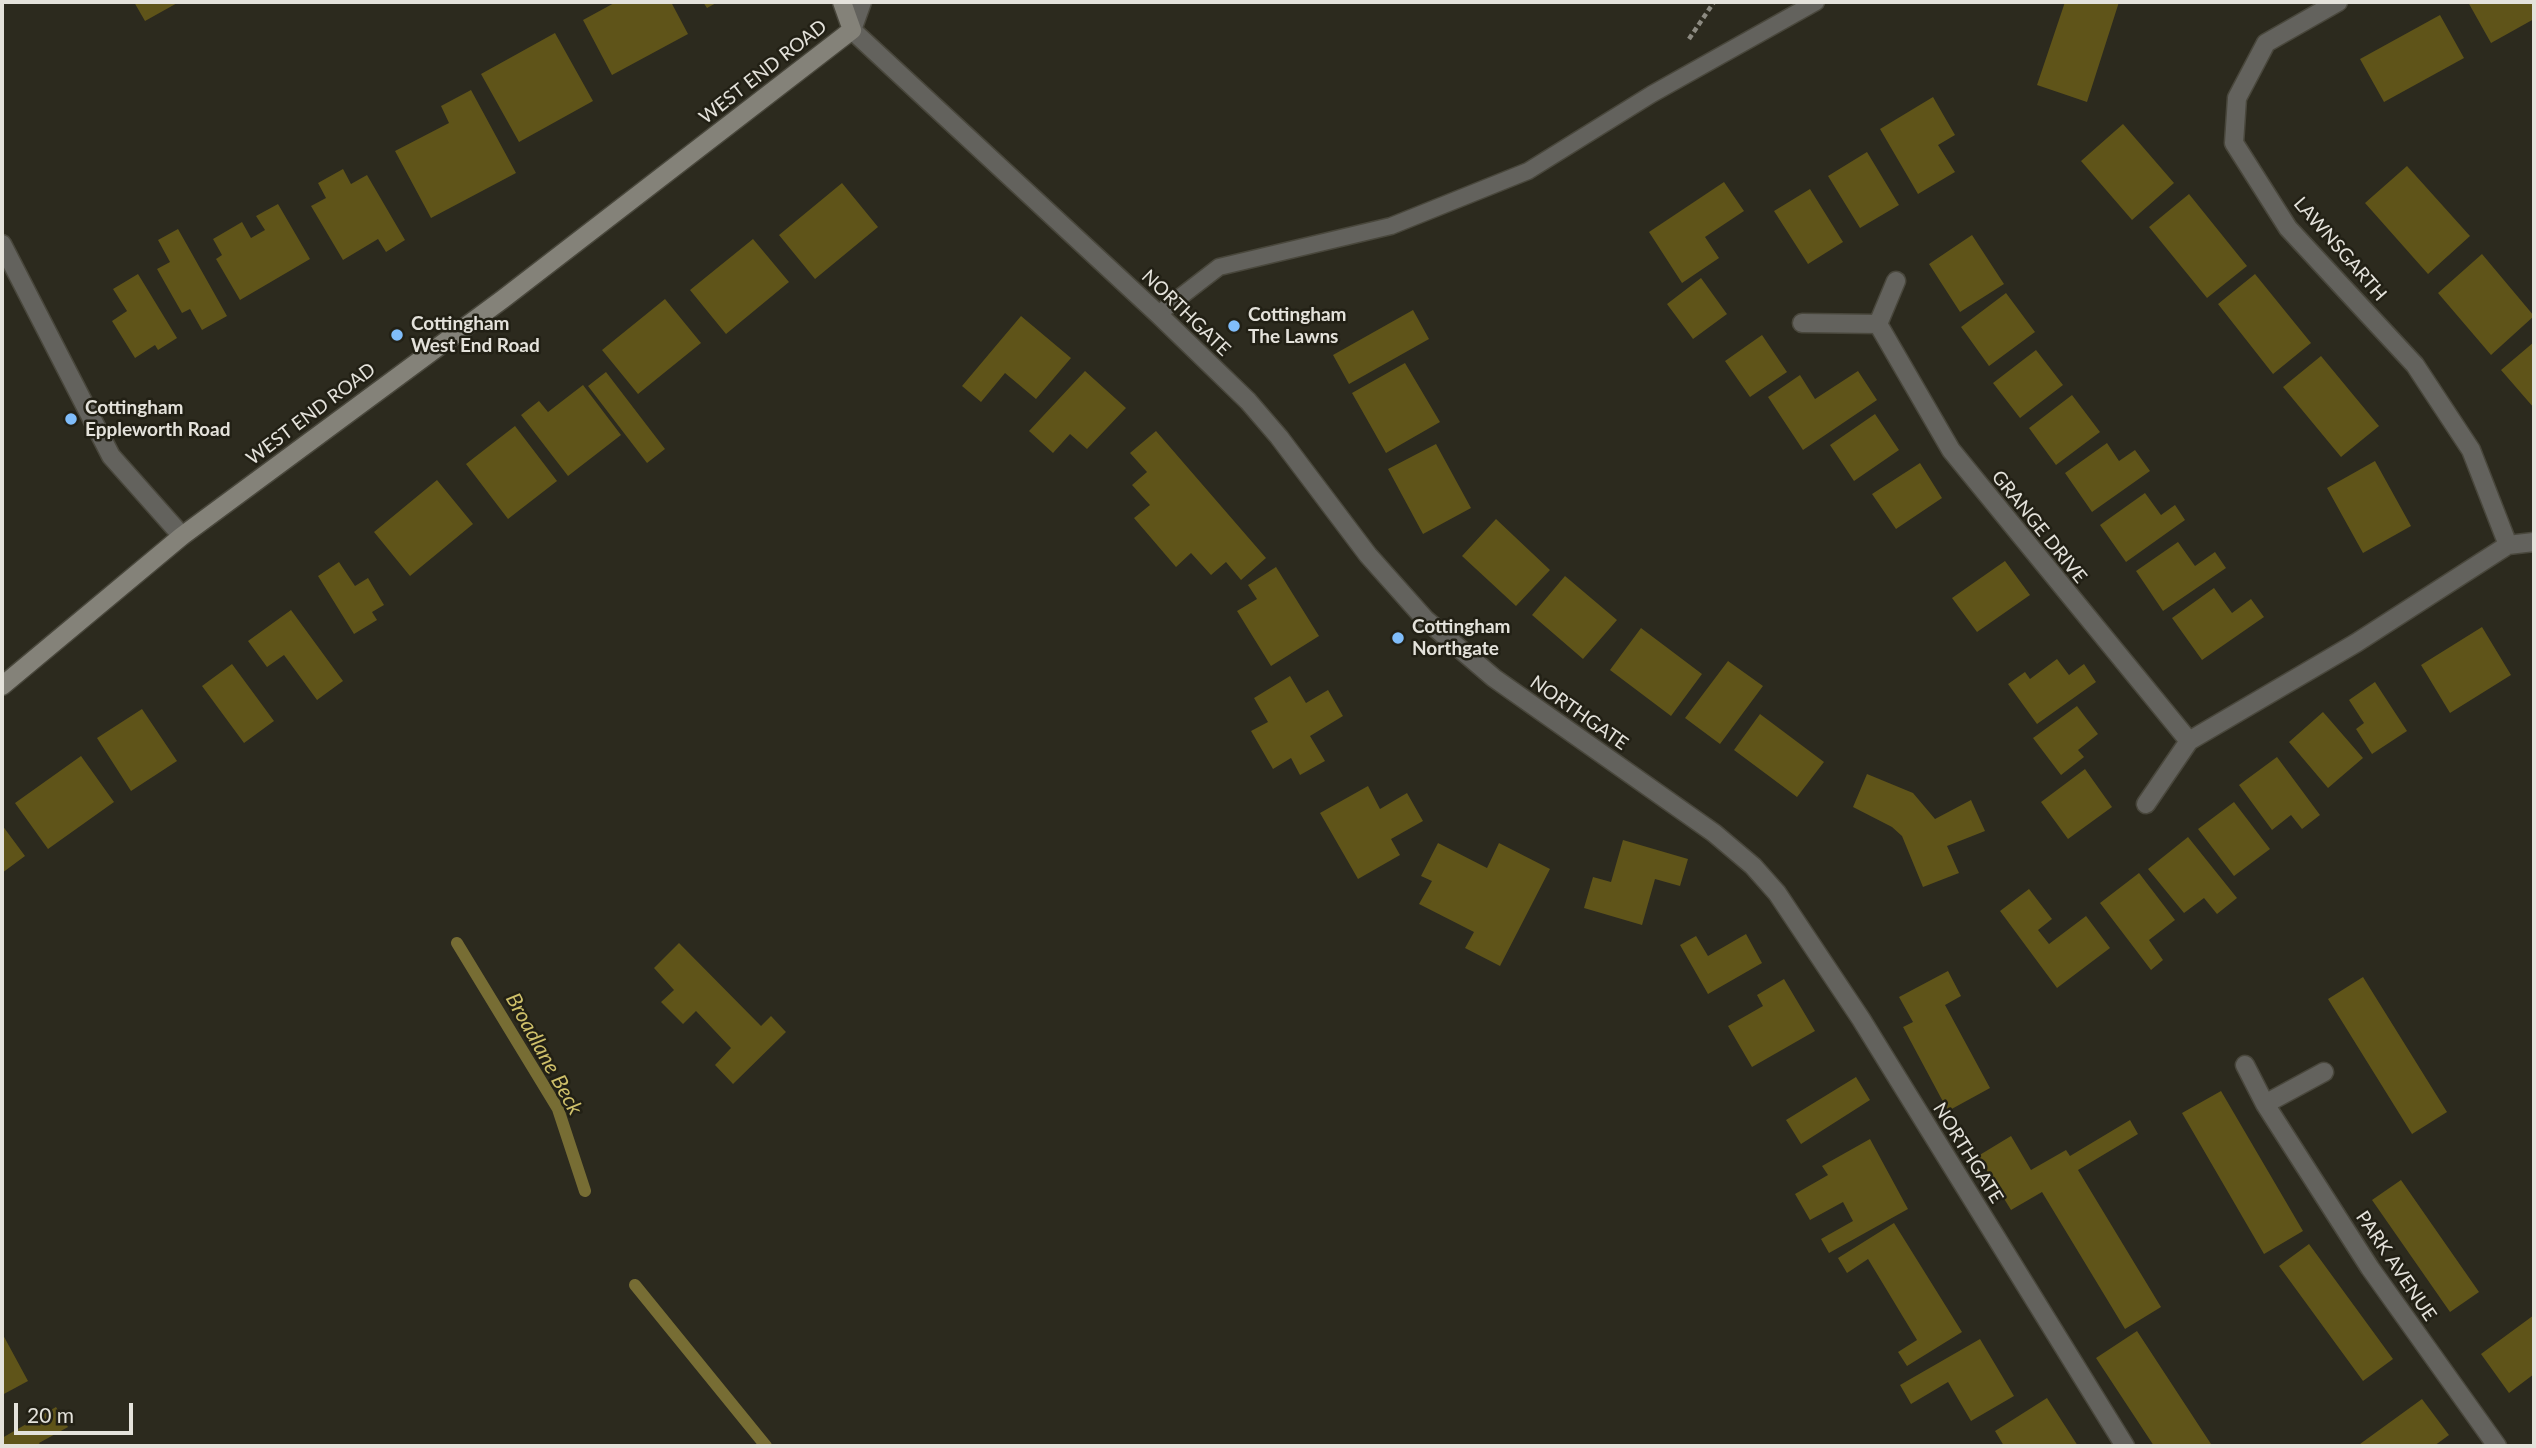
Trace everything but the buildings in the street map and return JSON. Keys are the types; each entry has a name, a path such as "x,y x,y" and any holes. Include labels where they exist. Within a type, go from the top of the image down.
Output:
{"main road":[{"path":"842,2 852,30"},
{"name":"WEST END ROAD","path":"2,686 183,536 503,299 852,30"}],"street":[{"path":"852,30 862,2"},
{"name":"LAWNSGARTH","path":"2338,2 2266,43 2237,98 2234,143 2288,228 2415,365 2471,450 2508,545"},
{"name":"NORTHGATE","path":"852,30 1248,401 1279,437 1368,555 1425,619 1494,678 1714,833 1754,866 1777,892 1861,1019 2125,1446"},
{"path":"2,244 111,456 183,536"},
{"path":"1802,323 1878,324 1896,281"},
{"name":"GRANGE DRIVE","path":"1878,324 1951,450 2189,741"},
{"path":"2146,804 2189,741 2356,643 2508,545 2534,542"},
{"name":"PARK AVENUE","path":"2245,1066 2265,1104 2370,1268 2497,1446"},
{"path":"2265,1104 2324,1072"}],"lane":[{"path":"1158,314 1219,267 1391,226 1528,171 1652,94 1816,2"}],"waterway":[{"name":"Broadlane Beck","path":"457,943 558,1109 585,1191"},
{"name":"Broadlane Beck","path":"635,1285 766,1446"}],"place":[{"name":"Cottingham The Lawns","path":"1234,326"},
{"name":"Cottingham West End Road","path":"397,335"},
{"name":"Cottingham Eppleworth Road","path":"71,419"},
{"name":"Cottingham Northgate","path":"1398,638"}]}
